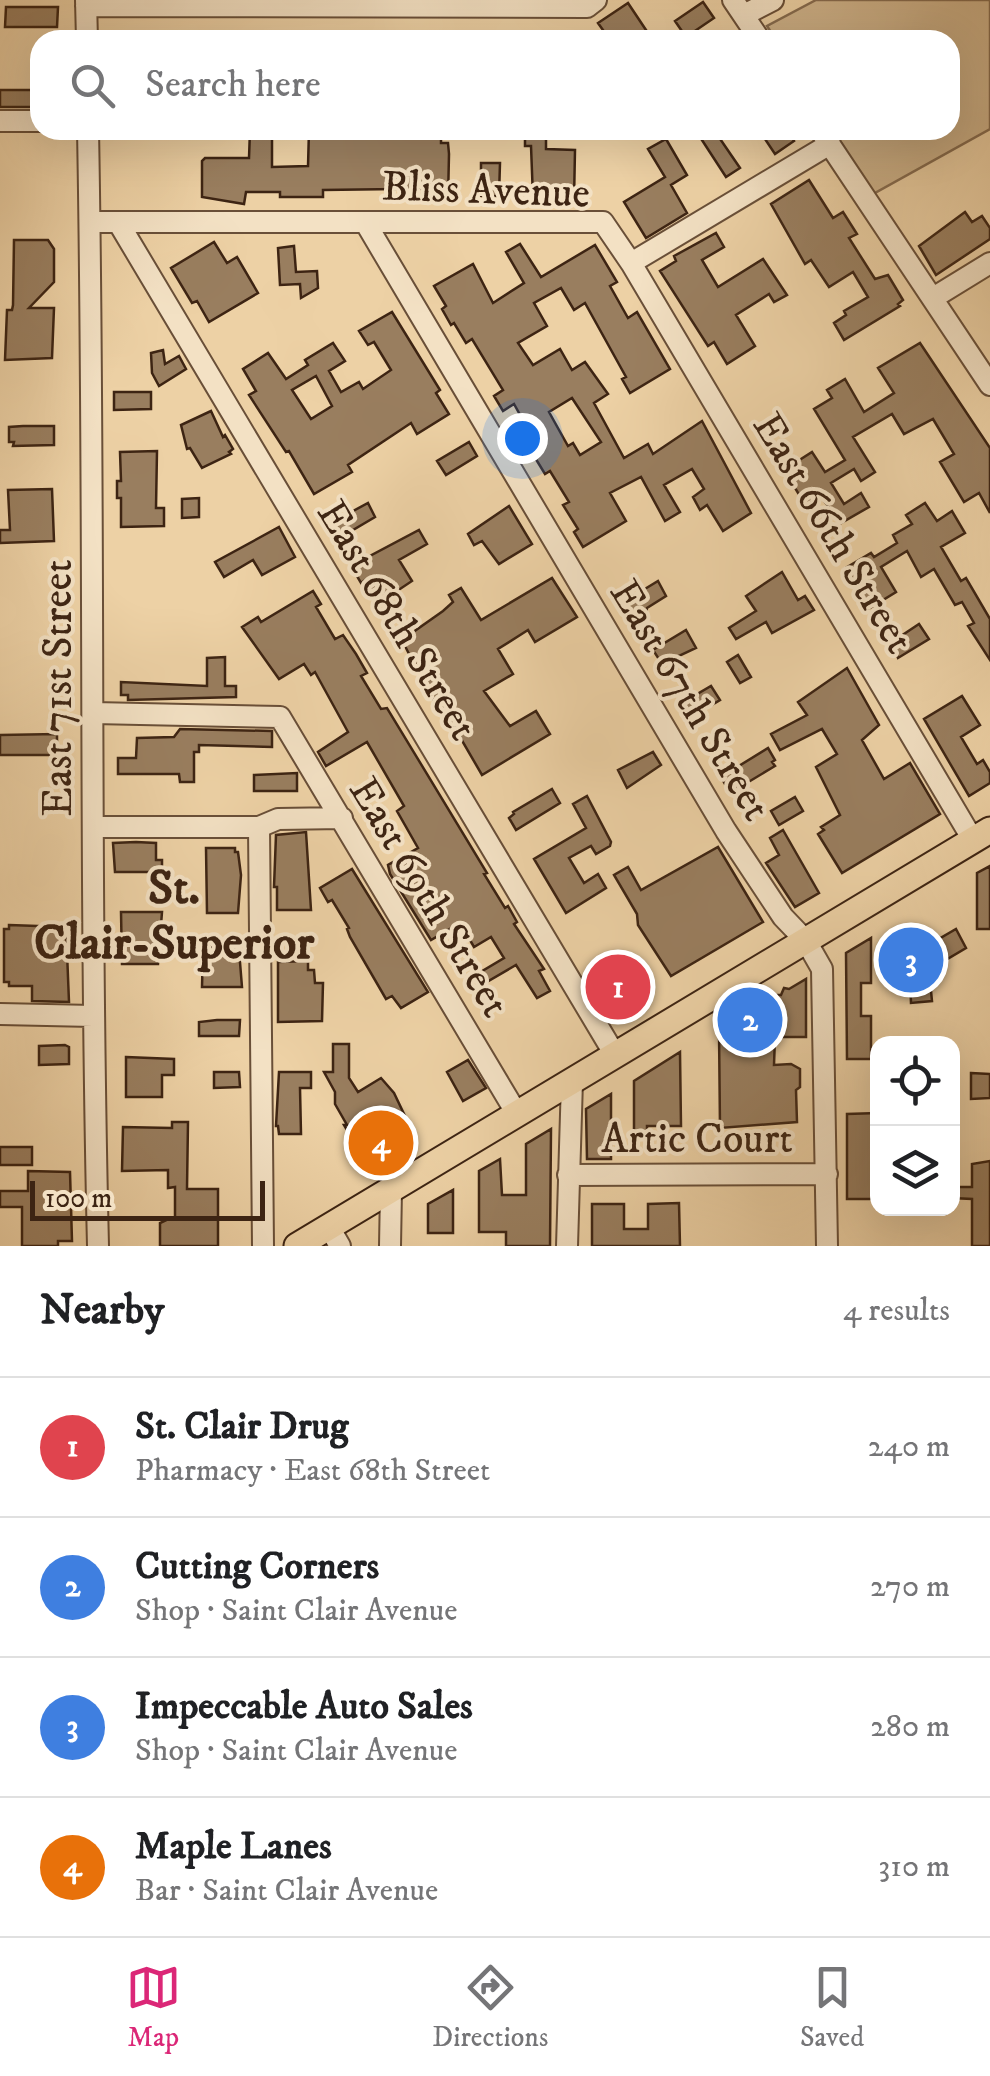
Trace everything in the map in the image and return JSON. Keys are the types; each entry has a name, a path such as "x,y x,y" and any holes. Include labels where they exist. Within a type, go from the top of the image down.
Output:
{"main road":[{"path":"297,1246 335,1236 390,1190 982,835"}],"street":[{"path":"87,30 86,3 587,6 596,0"},
{"path":"753,30 738,8 773,0"},
{"path":"0,121 30,121"},
{"name":"East 71st Street","path":"88,140 94,713 92,1016 98,1246"},
{"name":"Bliss Avenue","path":"90,222 603,222 632,263 820,140"},
{"path":"827,140 990,384"},
{"name":"East 68th Street","path":"118,222 616,1055"},
{"name":"East 67th Street","path":"364,222 726,831 783,917 806,940 822,969 827,1246"},
{"name":"East 66th Street","path":"632,263 982,835"},
{"path":"933,298 990,263"},
{"name":"East 69th Street","path":"94,713 280,717 517,1114"},
{"path":"94,828 259,828 278,819 342,818"},
{"path":"259,828 263,1246"},
{"path":"0,1014 92,1016"},
{"path":"568,1246 572,1081"},
{"name":"Artic Court","path":"568,1175 826,1174"},
{"path":"390,1190 390,1246"}],"shaded area":[{"path":"816,0 990,0 990,129 873,194 839,140 960,140 960,30 770,30 767,26"}],"building":[{"path":"703,2 714,18 696,30 681,30 675,21"},
{"path":"628,3 646,30 603,30 598,23"},
{"path":"6,7 58,7 57,27 5,27"},
{"path":"0,90 30,90 30,107 0,107"},
{"path":"250,140 272,140 272,167 308,166 309,140 441,140 448,143 448,200 433,200 433,189 323,190 323,197 246,192 244,204 202,197 205,158 249,158"},
{"path":"525,140 546,140 546,149 575,150 574,201 533,198 531,146 525,146"},
{"path":"667,140 687,175 671,185 687,213 646,238 624,202 665,177 648,149"},
{"path":"702,140 721,140 740,168 726,177"},
{"path":"766,140 793,140 794,141 775,154"},
{"path":"481,163 500,163 499,196 481,196"},
{"path":"809,180 833,218 843,212 857,234 849,238 875,279 888,275 903,300 900,306 844,340 834,323 846,315 844,311 868,297 853,272 829,287 811,260 805,264 771,204"},
{"path":"965,212 972,222 982,216 990,228 990,239 936,275 919,246"},
{"path":"716,233 724,247 702,260 718,287 763,259 787,295 774,302 769,294 736,315 755,346 727,364 714,342 708,346 660,271 676,261 674,256"},
{"path":"14,240 48,240 54,249 54,282 29,308 54,308 52,358 5,360 7,310 12,310 13,305"},
{"path":"214,242 227,263 237,257 258,293 209,322 171,268"},
{"path":"520,244 541,277 595,245 617,282 610,286 628,318 637,312 670,369 630,393 622,379 626,377 585,303 574,310 561,288 534,303 547,326 518,343 533,365 560,349 572,370 585,362 608,394 594,403 624,458 648,444 653,454 702,421 751,513 723,531 707,505 700,510 693,497 704,489 692,469 664,485 680,512 665,521 641,477 610,493 626,521 583,547 574,532 578,529 563,505 569,502 550,471 545,474 523,438 530,433 514,404 503,411 494,396 503,390 472,339 466,343 454,323 451,325 442,309 446,306 434,286 473,264 493,303 524,283 506,252","holes":["572,398 601,442 580,455 573,443 568,446 549,412"]},
{"path":"294,246 296,272 317,271 318,288 301,298 300,284 280,285 278,248"},
{"path":"392,312 440,390 436,393 449,414 417,434 411,423 348,465 352,472 314,494 249,395 256,391 243,369 268,353 286,379 308,365 305,360 333,343 345,361 329,371 341,392 359,382 363,389 391,370 374,342 368,345 359,331","holes":["316,376 332,406 311,419 292,390"]},
{"path":"920,343 990,448 990,513 979,493 964,502 940,462 954,454 933,419 904,434 892,414 853,437 875,472 861,481 854,469 831,483 844,504 861,493 869,507 841,523 821,497 806,506 784,470 812,452 825,472 845,460 814,409 832,398 827,390 845,379 864,412 894,393 878,368"},
{"path":"163,350 165,364 179,356 186,369 159,386 152,373 151,353"},
{"path":"114,392 151,392 151,409 114,410"},
{"path":"211,411 233,449 231,454 202,468 187,449 181,425"},
{"path":"54,426 54,445 13,446 14,442 9,442 9,427"},
{"path":"469,442 477,456 446,475 437,461"},
{"path":"157,451 156,508 164,508 164,526 121,527 121,498 117,498 120,452"},
{"path":"52,489 54,541 0,543 0,530 10,530 8,490"},
{"path":"199,498 199,517 182,518 182,499"},
{"path":"368,503 375,517 336,540 327,525"},
{"path":"925,503 937,521 952,511 965,533 941,547 961,581 966,578 990,619 990,660 968,626 974,623 962,602 955,605 934,569 921,577 907,551 881,567 896,592 865,611 844,569 897,543 893,535 912,524 906,515"},
{"path":"509,506 532,544 499,564 482,541 474,545 468,534"},
{"path":"279,527 295,557 262,575 253,560 224,577 215,562"},
{"path":"419,530 427,544 399,560 412,581 379,603 351,566"},
{"path":"782,572 798,600 805,596 814,610 772,633 766,622 736,639 729,628 756,611 746,596"},
{"path":"552,578 577,617 535,642 528,630 498,649 513,674 484,691 510,726 536,711 550,734 482,775 425,686 402,640 443,611 453,602 449,595 461,588 481,620"},
{"path":"658,581 666,596 647,608 646,614 641,612 631,618 622,603"},
{"path":"313,591 321,604 316,607 335,639 343,635 356,654 367,673 361,676 381,709 387,708 487,873 484,874 505,908 508,906 517,922 514,924 544,969 539,971 550,991 537,998 516,965 485,983 479,973 504,958 491,937 474,947 460,923 431,940 390,874 388,865 418,848 397,811 404,806 367,742 326,766 318,752 348,732 315,672 311,675 304,664 279,679 242,627 258,617 261,622"},
{"path":"919,624 929,639 898,658 892,642"},
{"path":"686,630 696,648 662,664 653,650"},
{"path":"738,655 751,677 740,683 727,662"},
{"path":"225,657 225,686 236,686 236,697 128,700 128,695 121,695 121,682 207,686 207,658"},
{"path":"847,668 879,725 862,740 884,779 910,763 940,814 842,873 818,834 824,830 821,827 840,815 816,767 837,754 822,729 780,750 771,734 807,715 798,702"},
{"path":"711,686 720,700 690,718 682,703"},
{"path":"962,696 980,725 961,737 977,764 983,760 990,772 990,783 969,796 924,719"},
{"path":"180,729 272,731 272,747 199,745 199,752 194,752 194,782 180,782 179,774 118,774 118,758 136,758 137,738 174,737"},
{"path":"57,734 57,755 0,755 0,735"},
{"path":"768,748 775,766 730,793 721,777"},
{"path":"653,752 661,765 627,788 618,770"},
{"path":"297,773 297,791 254,791 254,775"},
{"path":"552,789 560,803 516,830 509,818 513,812"},
{"path":"587,796 610,846 596,854 591,846 569,858 584,883 598,874 606,888 566,913 534,859 586,828 573,804"},
{"path":"795,797 803,811 779,825 771,811"},
{"path":"783,830 819,893 795,907 766,863 779,855 770,838"},
{"path":"306,832 311,910 277,910 276,835"},
{"path":"113,843 156,843 156,860 162,860 162,872 115,872"},
{"path":"718,847 763,922 671,976 638,925 637,914 614,875 628,867 641,890"},
{"path":"206,848 235,848 238,852 238,913 207,913"},
{"path":"990,866 990,929 977,929 977,873"},
{"path":"352,869 428,992 401,1008 392,996 386,999 350,937 349,928 320,888"},
{"path":"121,912 162,912 158,964 122,964"},
{"path":"9,925 66,927 69,1002 32,1001 32,986 9,986 9,982 4,982 4,929 9,929"},
{"path":"956,929 966,948 929,970 932,1001 911,1003 909,948 930,944"},
{"path":"871,938 871,983 861,983 861,1016 871,1016 870,1059 847,1059 846,953"},
{"path":"234,946 234,950 239,950 242,987 202,987 203,947"},
{"path":"308,961 315,983 323,983 322,1021 278,1022 278,962"},
{"path":"620,962 640,997 615,1012 595,977"},
{"path":"806,979 806,1037 775,1037 774,1065 791,1064 800,1069 797,1122 720,1128 719,1030 757,1008 759,1003 768,1005 773,995 781,995 784,988"},
{"path":"240,1020 239,1036 199,1036 199,1022"},
{"path":"333,1044 349,1044 349,1078 358,1092 381,1078 405,1116 381,1131 389,1145 365,1160 344,1125 335,1104 335,1092 324,1072 333,1072"},
{"path":"39,1046 69,1047 69,1064 39,1065"},
{"path":"680,1052 681,1126 647,1126 647,1139 634,1138 634,1081"},
{"path":"126,1057 174,1059 174,1075 162,1075 162,1097 126,1097"},
{"path":"468,1060 486,1088 463,1101 447,1072"},
{"path":"214,1072 239,1072 240,1087 214,1088"},
{"path":"279,1072 311,1072 311,1088 300,1088 301,1134 279,1134 276,1126"},
{"path":"971,1073 990,1074 990,1098 971,1099"},
{"path":"611,1094 611,1159 587,1159 586,1109"},
{"path":"870,1113 870,1199 847,1199 847,1114"},
{"path":"172,1122 188,1122 187,1189 218,1189 218,1246 160,1246 160,1223 175,1216 175,1187 168,1188 168,1170 122,1171 123,1127 172,1128"},
{"path":"551,1129 550,1246 506,1246 506,1232 479,1232 479,1171 500,1159 502,1195 526,1195 526,1144"},
{"path":"0,1147 32,1147 32,1165 0,1165"},
{"path":"990,1161 990,1246 972,1246 972,1199 960,1198 960,1187 972,1187 972,1164"},
{"path":"28,1171 70,1172 72,1241 58,1241 58,1246 22,1246 22,1207 0,1207 0,1191 28,1191"},
{"path":"453,1190 453,1233 428,1233 428,1204"},
{"path":"679,1203 680,1246 592,1246 592,1204 624,1204 624,1229 648,1229 648,1204"}],"place":[{"name":"Impeccable Auto Sales","path":"911,960"},
{"name":"St. Clair Drug","path":"618,987"},
{"name":"Cutting Corners","path":"750,1020"},
{"name":"Maple Lanes","path":"381,1143"}],"district":[{"name":"St. Clair-Superior","path":"174,914"}]}
